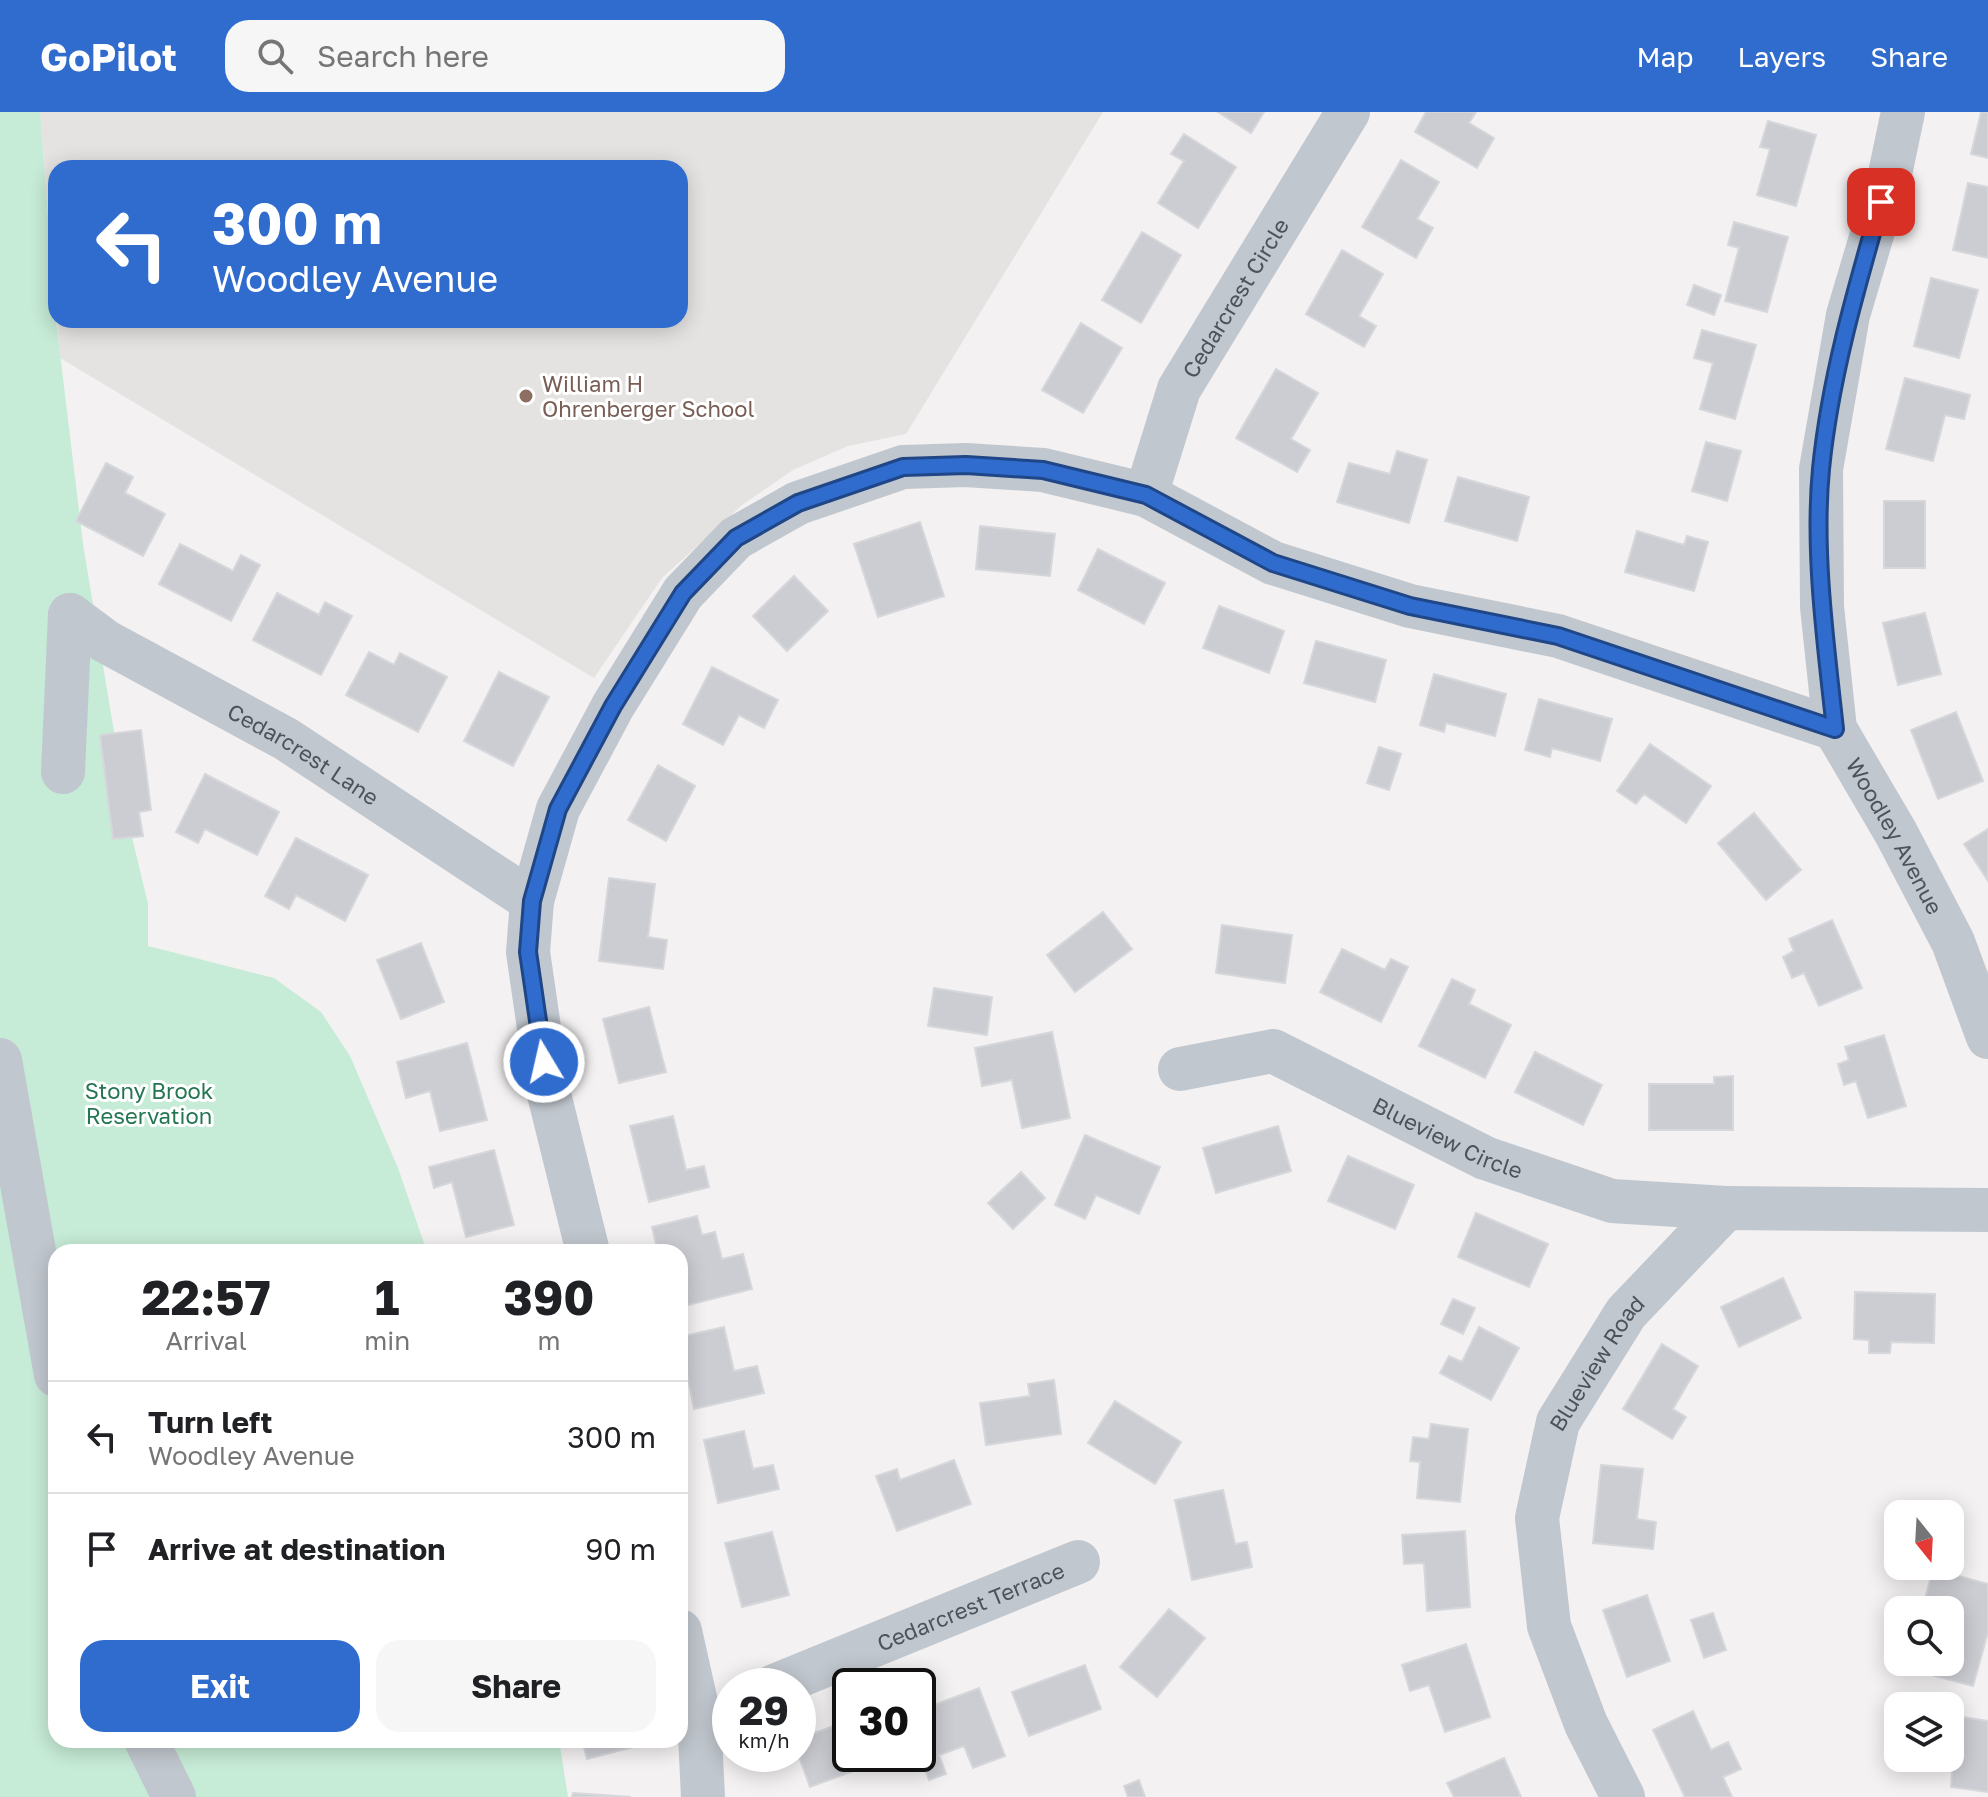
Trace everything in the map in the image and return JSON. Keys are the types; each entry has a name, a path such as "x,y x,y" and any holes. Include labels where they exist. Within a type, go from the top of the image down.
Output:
{"street":[{"name":"Cedarcrest Circle","path":"1146,495 1179,389 1348,112"},
{"name":"Woodley Avenue","path":"1903,112 1890,174 1848,315 1821,469 1822,607 1835,729 1896,833 1953,942 1988,1037"},
{"path":"586,1244 548,1090 528,952 532,901 558,809 613,706 683,593 736,538 798,503 903,467 966,465 1043,470 1146,495 1273,563 1410,606 1558,636 1835,729"},
{"name":"Cedarcrest Lane","path":"63,772 70,615 105,641 286,739 532,901"},
{"name":"Blueview Circle","path":"1180,1069 1273,1051 1485,1158 1612,1201 1726,1208"},
{"path":"0,1060 48,1330"},
{"path":"1726,1208 1988,1210"},
{"name":"Blueview Road","path":"1623,1797 1586,1724 1549,1626 1537,1518 1558,1422 1626,1313 1726,1208"},
{"name":"Cedarcrest Terrace","path":"816,1669 1078,1562"},
{"path":"688,1649 712,1703"},
{"path":"703,1797 712,1732"},
{"path":"150,1748 174,1797"}],"shaded area":[{"name":"William H Ohrenberger School","path":"40,112 1103,112 906,434 848,446 793,470 742,505 662,578 594,678 60,358 58,328 688,328 688,160 48,160 48,212"}],"green space":[{"name":"Stony Brook Reservation","path":"0,112 40,112 48,216 48,328 57,328 83,544 130,829 148,904 148,946 274,978 321,1012 350,1056 398,1168 424,1244 48,1244 48,1748 560,1748 568,1797 0,1797"}],"building":[{"path":"1218,112 1264,112 1251,133"},
{"path":"1426,112 1476,112 1469,123 1494,138 1477,168 1415,132"},
{"path":"1981,112 1988,112 1988,158 1971,154"},
{"path":"1768,121 1816,135 1796,206 1757,195 1770,149 1760,147"},
{"path":"1184,134 1236,167 1198,228 1158,203 1184,161 1171,154"},
{"path":"1401,160 1439,182 1417,219 1433,228 1416,258 1362,227"},
{"path":"1968,183 1988,187 1988,258 1953,250"},
{"path":"1734,222 1788,237 1767,312 1725,301 1739,248 1728,245"},
{"path":"1142,232 1181,255 1141,323 1102,300"},
{"path":"1342,250 1383,274 1359,316 1376,326 1364,347 1306,314"},
{"path":"1931,278 1978,290 1959,358 1914,346"},
{"path":"1694,285 1721,295 1714,315 1687,305"},
{"path":"1081,323 1122,348 1083,413 1042,390"},
{"path":"1702,330 1756,345 1735,419 1700,409 1713,363 1694,358"},
{"path":"1276,369 1318,393 1291,439 1310,450 1297,472 1236,438"},
{"path":"1905,378 1970,395 1964,419 1945,415 1933,461 1886,449"},
{"path":"1706,442 1741,451 1727,501 1692,491"},
{"path":"1397,451 1427,460 1409,523 1337,502 1349,463 1390,474"},
{"path":"106,463 133,477 125,493 165,514 143,556 76,521"},
{"path":"1458,477 1529,497 1517,541 1445,521"},
{"path":"1884,501 1925,501 1925,568 1884,568"},
{"path":"920,522 944,596 878,617 854,544"},
{"path":"980,526 1055,534 1050,576 976,569"},
{"path":"1637,531 1684,545 1687,536 1708,542 1694,591 1625,572"},
{"path":"180,544 233,571 241,555 260,565 231,621 159,584"},
{"path":"1098,549 1165,583 1144,624 1078,590"},
{"path":"794,576 828,611 787,651 753,616"},
{"path":"277,593 319,615 325,602 352,616 321,675 253,640"},
{"path":"1219,606 1284,631 1269,673 1203,648"},
{"path":"1925,613 1941,674 1898,685 1883,623"},
{"path":"1316,641 1386,660 1375,702 1304,683"},
{"path":"369,652 394,665 400,653 447,677 418,732 346,695"},
{"path":"712,667 778,700 764,728 739,715 723,745 683,724"},
{"path":"499,672 549,697 513,766 464,741"},
{"path":"1434,674 1506,694 1495,736 1446,723 1444,732 1420,725"},
{"path":"1539,699 1612,719 1600,761 1552,748 1550,757 1525,750"},
{"path":"1956,712 1983,781 1938,799 1911,730"},
{"path":"141,730 151,810 139,812 143,836 113,839 100,735"},
{"path":"1650,744 1711,786 1686,823 1644,794 1636,804 1617,791"},
{"path":"1379,747 1401,754 1389,790 1367,783"},
{"path":"658,765 695,786 666,841 628,820"},
{"path":"205,774 279,812 257,855 205,829 198,843 176,832"},
{"path":"1754,813 1801,870 1766,900 1718,843"},
{"path":"1988,829 1988,881 1964,844"},
{"path":"296,838 368,875 345,921 296,895 289,909 265,896"},
{"path":"609,878 655,884 648,937 667,940 663,969 599,961"},
{"path":"1103,912 1132,949 1075,992 1047,955"},
{"path":"1832,920 1862,988 1819,1006 1804,973 1792,978 1783,957 1794,951 1789,939"},
{"path":"1222,925 1292,935 1285,983 1216,973"},
{"path":"421,943 444,1002 401,1019 377,960"},
{"path":"1342,949 1385,970 1391,959 1408,967 1381,1022 1320,992"},
{"path":"1452,979 1475,990 1469,1004 1511,1025 1485,1078 1419,1046"},
{"path":"934,988 992,997 987,1035 928,1026"},
{"path":"649,1007 666,1072 619,1083 603,1019"},
{"path":"1052,1032 1070,1118 1022,1128 1012,1080 982,1086 975,1048"},
{"path":"1884,1035 1906,1106 1868,1118 1856,1081 1844,1085 1838,1064 1849,1060 1845,1047"},
{"path":"467,1043 487,1120 440,1131 430,1091 406,1098 397,1062"},
{"path":"1535,1052 1602,1085 1583,1125 1515,1092"},
{"path":"1733,1076 1733,1130 1649,1130 1649,1084 1714,1084 1714,1077"},
{"path":"673,1116 686,1170 704,1166 709,1187 649,1202 630,1126"},
{"path":"1278,1126 1291,1171 1216,1193 1203,1148"},
{"path":"1085,1135 1160,1167 1139,1214 1096,1195 1085,1219 1055,1205"},
{"path":"494,1150 514,1225 466,1237 452,1182 434,1188 429,1167"},
{"path":"1348,1156 1414,1185 1395,1229 1328,1201"},
{"path":"1021,1172 1045,1198 1013,1229 988,1203"},
{"path":"1476,1213 1548,1244 1529,1287 1458,1257"},
{"path":"697,1216 702,1235 715,1232 722,1259 743,1254 752,1289 688,1305 688,1244 656,1244 652,1227"},
{"path":"1783,1278 1801,1318 1739,1347 1721,1307"},
{"path":"1855,1292 1935,1294 1934,1343 1891,1342 1890,1353 1869,1353 1869,1340 1854,1339"},
{"path":"1453,1299 1475,1308 1463,1334 1441,1324"},
{"path":"724,1327 734,1371 757,1366 764,1393 694,1409 688,1378 688,1335"},
{"path":"1479,1327 1519,1348 1491,1400 1440,1373 1449,1356 1462,1362"},
{"path":"1662,1344 1698,1366 1673,1409 1686,1417 1672,1439 1623,1409"},
{"path":"1054,1380 1061,1434 986,1445 980,1403 1030,1396 1028,1384"},
{"path":"1115,1401 1181,1442 1155,1484 1088,1443"},
{"path":"1431,1424 1468,1429 1460,1502 1417,1498 1420,1462 1410,1461 1413,1437 1429,1439"},
{"path":"744,1431 753,1469 773,1465 779,1489 718,1503 704,1440"},
{"path":"954,1460 971,1504 897,1531 876,1476 897,1469 900,1480"},
{"path":"1601,1465 1643,1469 1637,1519 1656,1522 1653,1549 1593,1543"},
{"path":"1223,1490 1235,1544 1247,1542 1252,1567 1192,1580 1175,1500"},
{"path":"1465,1531 1470,1607 1427,1611 1424,1563 1404,1564 1402,1535"},
{"path":"772,1532 789,1595 742,1607 725,1543"},
{"path":"1964,1577 1988,1584 1988,1632 1973,1686 1936,1676 1964,1676 1964,1596 1926,1596 1930,1580 1964,1580"},
{"path":"1647,1595 1670,1661 1627,1677 1603,1610"},
{"path":"1169,1609 1205,1638 1157,1697 1120,1667"},
{"path":"1713,1613 1726,1650 1704,1658 1691,1620"},
{"path":"1466,1644 1490,1717 1445,1732 1429,1685 1410,1691 1402,1665"},
{"path":"1085,1665 1101,1709 1029,1736 1012,1692"},
{"path":"979,1688 1005,1756 973,1768 964,1746 939,1755 946,1774 929,1780 926,1772 936,1772 936,1704"},
{"path":"1693,1711 1711,1750 1728,1742 1741,1769 1723,1777 1732,1797 1685,1797 1653,1730"},
{"path":"1964,1717 1988,1721 1988,1792 1951,1787 1952,1772 1964,1772"},
{"path":"832,1727 832,1772 851,1772 810,1787 805,1772 816,1772 816,1732"},
{"path":"584,1748 629,1748 587,1759"},
{"path":"1504,1758 1521,1797 1454,1797 1447,1783"},
{"path":"1139,1780 1145,1797 1128,1797 1124,1786"},
{"path":"573,1793 631,1797 572,1797"}],"place":[{"name":"William H Ohrenberger School","path":"526,396"}],"route":[{"path":"544,1062 528,952 532,901 558,809 613,706 683,593 736,538 798,503 903,467 966,465 1043,470 1146,495 1273,563 1410,606 1558,636 1835,729 1822,607 1821,469 1848,315 1881,202"}]}
